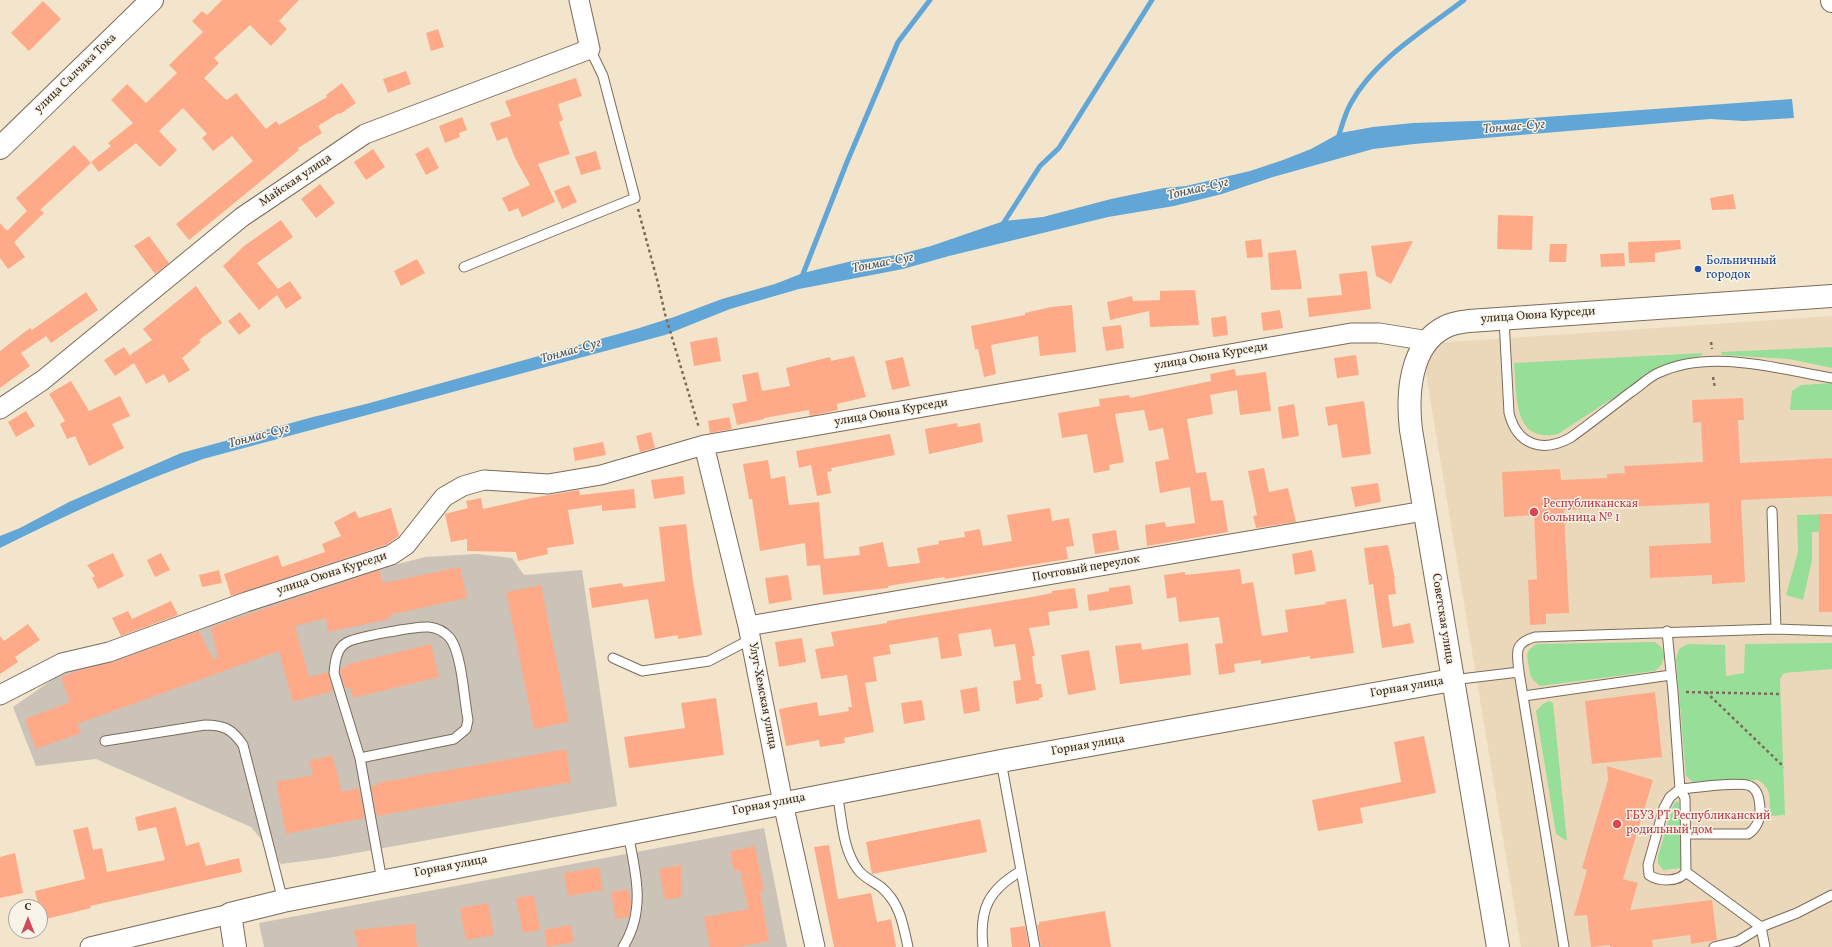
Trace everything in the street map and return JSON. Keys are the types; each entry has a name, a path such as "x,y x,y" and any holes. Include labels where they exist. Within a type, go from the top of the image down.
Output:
{"street":[{"name":"улица Салчака Тока","path":"0,148 152,0"},
{"path":"579,0 590,49"},
{"name":"Майская улица","path":"0,409 43,380 242,218 365,134 590,49"},
{"name":"улица Оюна Курседи","path":"0,695 62,663 109,652 246,602 391,555 406,545 444,497 463,486 484,480 548,484 602,475 704,445 1351,333 1379,333 1428,341 1445,326 1456,323 1832,296"},
{"name":"Советская улица","path":"1428,341 1414,370 1409,388 1410,430 1498,947"},
{"name":"Улуг-Хемская улица","path":"704,445 749,632 783,802 815,947"},
{"name":"Почтовый переулок","path":"749,632 1424,511"},
{"name":"Горная улица","path":"90,947 283,901 783,802 1001,761 1452,680"},
{"path":"230,914 235,947"}],"lane":[{"path":"464,268 635,198 603,76 590,49"},
{"path":"1504,319 1509,413 1511,423 1516,432 1536,444 1547,446 1558,444 1570,438 1657,373 1680,364 1738,362 1781,367 1832,378"},
{"path":"1772,511 1776,628"},
{"path":"360,758 454,739 466,729 468,720 456,650 450,638 441,629 428,626 356,638 345,643 338,653 334,673 360,758 382,881"},
{"path":"1564,947 1519,672 1518,648 1522,642 1535,637 1667,631 1776,628 1832,631"},
{"path":"1667,631 1680,789 1685,798 1686,872 1683,876 1678,878 1660,879 1649,875 1647,870 1664,808 1670,797 1680,789 1750,786 1755,789 1759,802 1758,821 1753,831 1748,834 1686,834"},
{"path":"613,658 642,671 709,661 749,632"},
{"path":"1452,680 1519,672"},
{"path":"1524,696 1671,675"},
{"path":"105,741 205,725 218,725 229,729 243,746 283,901"},
{"path":"1001,761 1035,947"},
{"path":"837,792 848,853 860,872 882,888 894,901 902,917 908,947"},
{"path":"623,947 635,922 638,901 637,879 628,833"},
{"path":"983,947 981,928 982,916 987,904 1005,881 1021,871"},
{"path":"1686,872 1761,927 1765,947"},
{"path":"1714,947 1738,941 1761,927 1797,913 1832,895"}],"path":[{"path":"635,198 665,314 697,422"},
{"path":"1714,377 1715,388"},
{"path":"1679,692 1779,694"},
{"path":"1706,692 1784,767"}],"shaded area":[{"path":"1832,316 1832,947 1521,947 1421,344"},
{"path":"477,554 512,558 524,575 582,570 617,806 328,858 281,864 251,827 96,759 36,766 13,707 62,673 282,594 425,557"},
{"path":"764,828 787,947 264,947 259,923"}],"green space":[{"path":"1832,347 1832,368 1789,359 1722,355 1721,352"},
{"path":"1703,353 1702,355 1656,370 1558,434 1543,435 1532,431 1525,424 1520,414 1517,401 1514,363"},
{"path":"1832,383 1832,410 1790,410 1792,391 1801,385"},
{"path":"1832,514 1832,531 1812,532 1812,560 1803,600 1786,595 1798,552 1797,515"},
{"path":"1655,642 1662,648 1665,656 1661,665 1655,671 1540,686 1533,680 1530,674 1527,655 1529,650 1536,644"},
{"path":"1832,643 1832,669 1784,673 1780,679 1785,815 1769,816 1770,796 1766,787 1758,780 1693,782 1686,776 1676,659 1679,649 1688,644 1725,645 1726,676 1744,673 1745,644"},
{"path":"1549,701 1553,703 1567,841 1556,834 1536,711 1543,704"},
{"path":"1676,801 1679,803 1682,868 1663,870 1658,863 1658,856 1673,806"}],"water":[{"name":"Тонмас-Суг","path":"1792,99 1794,118 1744,121 1710,119 1414,144 1373,149 1273,177 1222,194 1174,206 1108,217 949,256 903,269 799,289 730,309 665,335 203,459 100,500 0,548 0,536 20,528 69,502 181,453 366,404 636,329 722,299 775,284 803,273 852,261 897,255 931,246 1004,221 1043,217 1111,199 1164,188 1186,186 1250,171 1311,149 1340,133 1373,127 1413,123 1504,120"}],"building":[{"path":"222,0 299,0 279,21 287,29 271,46 250,25 214,58 219,63 204,78 224,98 227,100 236,93 266,129 276,121 279,125 327,97 326,95 342,83 356,103 318,126 322,133 298,148 299,150 189,240 176,224 253,161 232,136 213,151 202,138 207,134 183,108 159,131 177,150 160,167 136,143 99,172 91,162 111,146 108,143 133,123 111,100 127,84 146,103 177,73 169,65 203,32 192,21 202,11 207,15"},
{"path":"43,1 61,19 29,51 11,33"},
{"path":"438,29 444,47 431,51 426,33"},
{"path":"406,71 411,84 388,93 383,79"},
{"path":"576,78 582,96 558,104 563,120 559,122 570,154 538,164 555,202 522,217 518,208 509,212 502,198 530,185 515,158 507,137 497,141 490,123 511,116 505,101"},
{"path":"462,117 467,130 459,133 460,137 445,143 439,126"},
{"path":"74,145 91,163 40,210 44,213 14,242 25,257 8,269 0,258 0,223 7,231 27,211 16,198"},
{"path":"428,147 439,168 426,175 415,154"},
{"path":"373,149 385,167 366,180 354,162"},
{"path":"596,151 601,169 581,175 575,157"},
{"path":"320,184 335,203 316,218 301,199"},
{"path":"569,185 577,202 562,209 554,191"},
{"path":"1733,194 1736,209 1712,210 1710,198"},
{"path":"1498,215 1533,216 1532,250 1497,249"},
{"path":"281,220 293,237 257,263 278,289 290,281 302,298 286,309 277,295 259,310 223,266 244,246"},
{"path":"149,236 169,263 155,274 134,246"},
{"path":"1261,239 1263,257 1247,258 1245,241"},
{"path":"1680,240 1681,249 1655,253 1655,262 1629,263 1628,242"},
{"path":"1413,241 1391,284 1376,276 1371,246"},
{"path":"1550,244 1567,244 1566,262 1549,262"},
{"path":"1296,250 1302,289 1271,290 1268,253"},
{"path":"1624,253 1625,266 1601,267 1600,254"},
{"path":"417,259 425,273 401,286 394,271"},
{"path":"1367,271 1371,309 1309,317 1307,298 1342,295 1339,274"},
{"path":"196,286 222,323 199,340 201,342 182,358 190,370 169,383 164,374 146,384 134,363 115,376 104,360 124,347 133,360 130,355 152,340 143,329"},
{"path":"1195,290 1199,325 1150,327 1149,311 1110,320 1107,302 1132,296 1133,301 1160,300 1160,291"},
{"path":"86,292 98,310 51,343 46,336 21,353 30,366 0,388 0,351 30,328 32,330"},
{"path":"1072,305 1076,352 1040,356 1038,336 991,345 996,374 984,377 978,349 975,349 971,326 1025,315 1025,313 1051,307"},
{"path":"1280,310 1283,328 1263,331 1261,313"},
{"path":"240,312 251,326 239,335 228,321"},
{"path":"1226,316 1228,335 1213,337 1211,318"},
{"path":"1121,325 1124,348 1106,351 1102,327"},
{"path":"717,337 721,361 694,366 690,342"},
{"path":"1356,355 1359,375 1337,378 1334,358"},
{"path":"854,356 866,397 837,404 838,410 810,416 809,410 764,418 737,425 732,404 747,401 742,375 758,372 762,391 790,386 786,368 830,357 831,361"},
{"path":"903,357 910,386 892,390 885,361"},
{"path":"1235,369 1236,376 1266,372 1271,411 1240,415 1237,390 1210,395 1213,414 1187,419 1196,473 1206,472 1211,501 1223,500 1228,532 1147,546 1145,525 1165,522 1166,527 1195,523 1190,487 1160,493 1155,462 1169,459 1163,428 1149,431 1144,410 1115,414 1124,462 1109,465 1110,470 1094,473 1087,434 1062,438 1058,413 1100,406 1099,399 1129,395 1130,398 1211,381 1210,374"},
{"path":"71,381 89,411 120,396 130,416 112,424 124,448 89,466 75,436 67,439 60,424 65,421 49,394"},
{"name":"Республиканская больница № 1","path":"1743,398 1744,420 1738,420 1740,463 1832,458 1832,496 1741,500 1745,582 1712,584 1712,575 1650,578 1649,546 1711,543 1709,503 1564,510 1569,613 1546,614 1546,624 1530,625 1528,580 1537,579 1534,515 1504,517 1502,472 1560,469 1561,480 1607,478 1607,474 1625,473 1624,466 1703,462 1701,422 1693,423 1692,400"},
{"path":"1364,401 1371,454 1342,458 1337,424 1328,426 1325,407"},
{"path":"1294,404 1299,436 1282,439 1278,407"},
{"path":"26,411 35,426 16,437 8,422"},
{"path":"729,417 732,429 710,433 708,421"},
{"path":"957,423 958,427 980,423 983,442 929,454 925,429"},
{"path":"651,432 655,448 640,452 636,436"},
{"path":"890,434 895,455 831,468 832,471 827,472 831,493 817,496 811,465 799,468 796,451"},
{"path":"603,442 606,455 575,461 573,448"},
{"path":"768,460 771,479 785,476 789,505 819,502 824,559 860,555 859,547 883,542 888,567 920,563 917,548 939,544 938,541 965,537 964,532 980,529 983,546 1012,541 1007,515 1050,508 1052,521 1069,518 1074,546 1066,547 1068,559 945,579 944,577 888,586 888,588 823,595 820,565 807,566 805,543 760,551 752,499 749,499 743,464"},
{"path":"1264,468 1269,492 1288,488 1296,522 1256,528 1253,516 1257,515 1248,471"},
{"path":"683,476 685,494 654,499 651,480"},
{"path":"1378,483 1381,502 1355,507 1351,487"},
{"path":"634,489 636,508 602,511 602,505 568,510 574,544 547,548 548,554 518,561 516,552 467,551 467,539 451,542 445,514 468,508 466,501 481,498 483,509 532,498 579,490 580,495"},
{"path":"391,508 399,536 386,545 231,596 224,574 278,555 282,567 325,552 322,544 341,536 334,522 355,511 359,518"},
{"path":"1819,514 1832,514 1832,612 1819,612"},
{"path":"686,524 693,582 702,635 678,639 678,635 655,639 648,599 592,608 589,588 622,583 623,587 665,581 659,527"},
{"path":"1116,530 1119,550 1095,554 1092,534"},
{"path":"1388,545 1395,579 1396,594 1388,595 1393,627 1410,623 1414,643 1382,648 1373,584 1369,585 1364,548"},
{"path":"1312,550 1316,571 1295,575 1292,554"},
{"path":"113,553 124,576 98,589 92,578 95,576 87,565"},
{"path":"161,553 170,570 155,577 147,560"},
{"path":"460,567 467,598 389,615 390,619 328,632 326,618 295,626 309,677 328,672 333,691 293,702 279,651 77,724 81,733 36,749 25,719 70,702 61,677 83,669 113,662 199,631 213,659 218,658 211,627 379,570 383,583"},
{"path":"1240,569 1242,584 1253,582 1262,636 1288,632 1285,610 1326,604 1325,602 1346,599 1354,653 1310,659 1310,656 1261,664 1261,660 1234,664 1235,672 1219,675 1215,644 1223,643 1219,617 1179,622 1176,597 1167,599 1164,575 1185,572 1185,575"},
{"path":"219,570 222,583 202,587 199,575"},
{"path":"788,575 792,600 769,604 765,578"},
{"path":"541,585 569,722 534,729 506,592"},
{"path":"1130,585 1133,604 1089,611 1087,595 1109,591 1109,588"},
{"path":"1075,588 1078,608 1048,612 1050,625 1029,628 1035,656 1032,656 1036,684 1041,684 1043,697 1039,698 1039,700 1016,704 1013,681 1021,680 1015,644 994,647 991,629 958,634 962,656 941,659 938,637 889,645 891,654 873,657 877,681 865,683 874,732 844,738 845,743 820,747 819,740 786,746 779,709 817,702 819,716 849,711 848,707 852,707 847,675 821,679 815,649 834,646 831,632 887,623 887,621 1032,597 1052,593 1052,591"},
{"path":"171,601 178,615 121,636 112,618 128,611 132,619"},
{"path":"28,624 40,640 15,657 18,662 0,674 0,636 4,641"},
{"path":"802,638 806,662 779,667 775,642"},
{"path":"1141,643 1142,650 1188,643 1191,675 1120,684 1115,646"},
{"path":"431,644 439,677 353,698 350,687 345,688 340,669 345,668 345,665"},
{"path":"1089,650 1096,690 1068,695 1061,655"},
{"path":"977,687 980,711 964,714 960,690"},
{"path":"1655,692 1662,757 1592,764 1585,701"},
{"path":"716,698 724,755 629,768 624,737 685,728 681,703"},
{"path":"922,700 925,720 904,724 901,703"},
{"path":"1424,736 1436,793 1360,808 1363,823 1318,831 1312,800 1401,782 1394,742"},
{"path":"566,749 571,782 377,816 371,786 377,785 377,783"},
{"path":"332,755 342,792 359,788 365,818 286,834 276,782 313,775 309,761"},
{"name":"ГБУЗ РТ Республиканский родильный дом","path":"1607,766 1653,780 1623,879 1638,883 1630,910 1712,900 1717,940 1691,944 1690,935 1652,940 1653,947 1610,947 1610,945 1591,947 1587,915 1574,916 1587,870 1582,868 1608,780"},
{"path":"176,807 186,846 199,842 206,866 239,858 242,872 90,906 91,908 48,919 48,899 37,899 35,891 85,879 73,830 88,827 93,850 102,848 107,872 165,860 156,827 138,831 135,817"},
{"path":"980,819 987,852 872,874 866,842"},
{"path":"829,845 838,899 871,893 877,922 891,919 896,947 834,947 814,847"},
{"path":"755,846 764,891 760,892 769,941 738,947 710,947 704,917 748,909 740,870 734,871 730,851"},
{"path":"15,853 23,893 0,898 0,857"},
{"path":"681,865 682,897 665,900 659,869"},
{"path":"599,867 603,890 568,896 564,873"},
{"path":"628,889 631,903 629,917 616,919 611,892"},
{"path":"534,895 540,930 523,933 516,898"},
{"path":"488,903 494,935 466,940 460,908"},
{"path":"1105,911 1111,947 1041,947 1037,925 1039,925 1039,922"},
{"path":"415,924 417,947 358,947 354,930"},
{"path":"571,925 574,942 547,947 544,930"},
{"path":"1025,926 1029,947 1012,947 1010,928"}],"waterway":[{"path":"801,279 847,162 898,42 930,0"},
{"path":"1001,227 1040,166 1059,148 1152,0"},
{"path":"1338,138 1349,107 1361,87 1373,73 1402,46 1464,0"}],"place":[{"name":"Больничный городок","path":"1698,269"},
{"name":"Республиканская больница № 1","path":"1534,512"},
{"name":"ГБУЗ РТ Республиканский родильный дом","path":"1617,824"}]}
